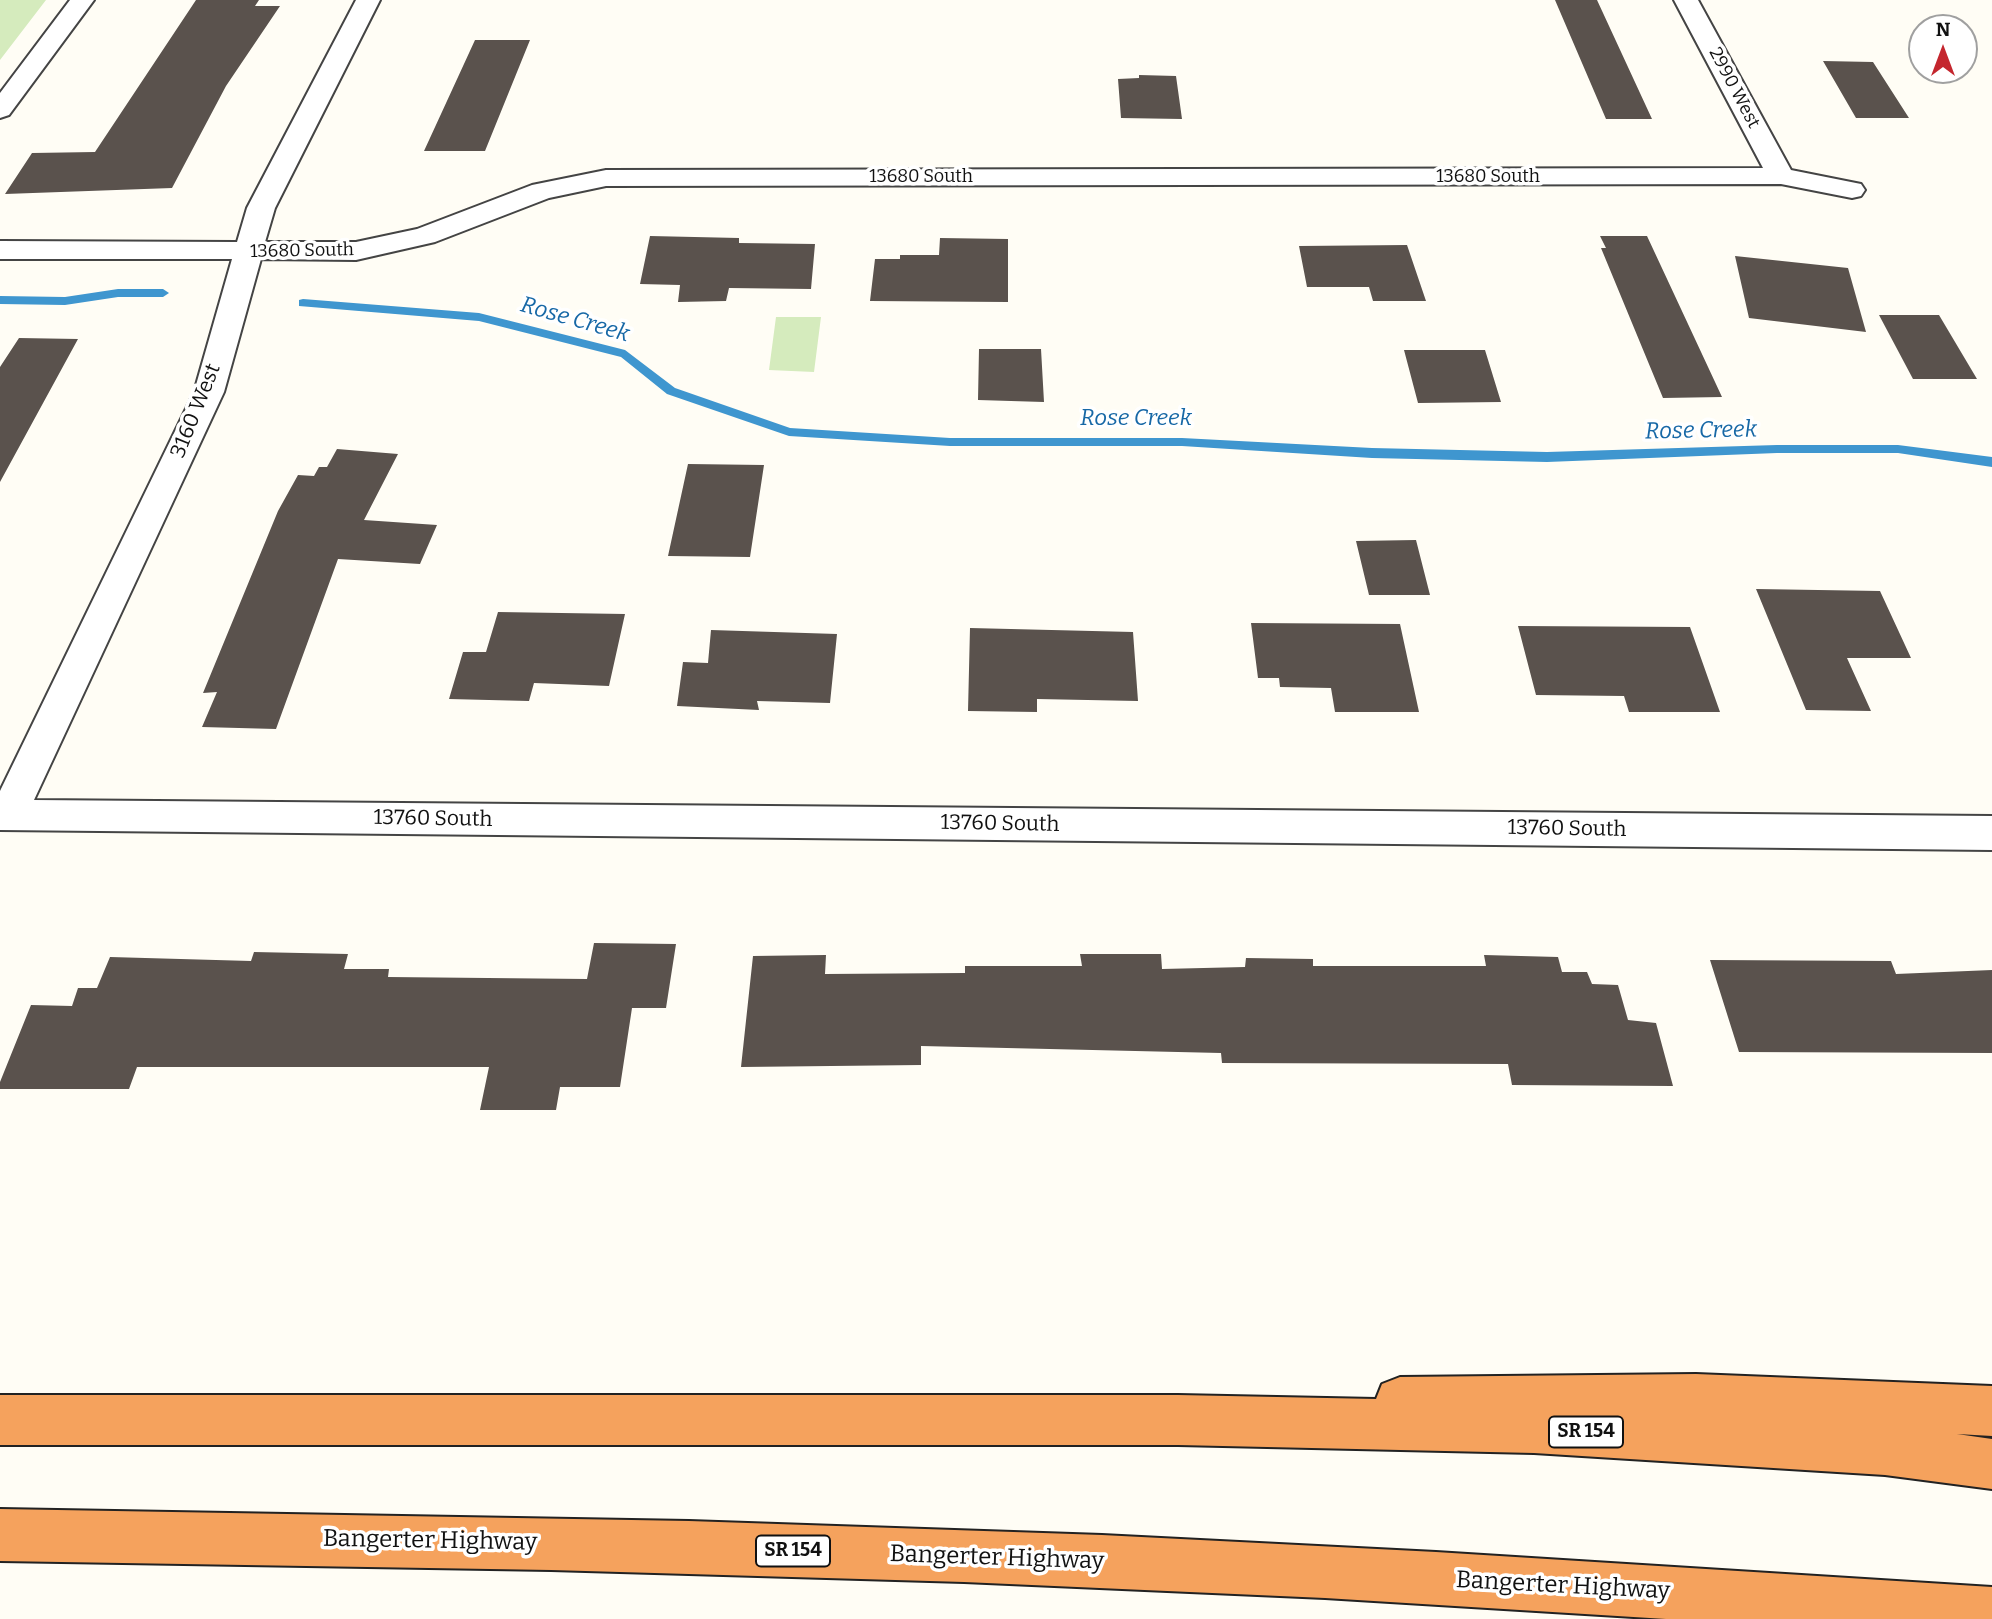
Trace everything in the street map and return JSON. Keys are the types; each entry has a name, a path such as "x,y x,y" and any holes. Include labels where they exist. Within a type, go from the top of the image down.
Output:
{"highway":[{"path":"1178,1420 1352,1404 1526,1396 1682,1396 1992,1411"},
{"name":"SR 154","path":"0,1420 1178,1420 1548,1429 1885,1450 1992,1464"},
{"name":"Bangerter Highway","path":"0,1535 554,1543 1103,1561 1586,1586 1992,1614"},
{"path":"1586,1586 1863,1619"}],"street":[{"path":"0,110 82,0"},
{"name":"3160 West","path":"7,816 209,392 261,208 368,0"},
{"name":"2990 West","path":"1686,0 1782,177"},
{"name":"13680 South","path":"0,250 356,251 414,239 542,191 606,178 1782,177 1852,190"},
{"name":"13760 South","path":"7,816 1992,833"}],"green space":[{"path":"0,0 46,0 0,60"},
{"path":"776,317 821,317 814,372 769,370"}],"building":[{"path":"196,0 259,0 255,6 280,6 226,86 172,188 5,194 32,153 95,152"},
{"path":"1555,0 1597,0 1652,119 1606,119"},
{"path":"475,40 530,40 485,151 424,151"},
{"path":"1823,61 1873,62 1909,118 1856,118"},
{"path":"1139,75 1176,76 1182,119 1121,118 1118,79 1139,78"},
{"path":"650,236 739,238 739,243 815,244 811,289 729,288 726,301 678,302 680,285 640,284"},
{"path":"1600,236 1647,236 1722,397 1663,398 1601,248 1606,248"},
{"path":"940,238 1008,239 1008,302 870,301 875,259 900,259 900,255 939,255"},
{"path":"1407,245 1426,301 1373,301 1369,287 1307,287 1299,246"},
{"path":"1735,256 1848,268 1866,332 1749,318"},
{"path":"1879,315 1939,315 1977,379 1913,379"},
{"path":"19,338 78,339 0,482 0,367"},
{"path":"979,349 1041,349 1044,402 978,400"},
{"path":"1404,350 1485,350 1501,402 1418,403"},
{"path":"337,449 398,454 364,520 437,525 420,564 338,559 276,729 202,727 217,692 203,693 278,511 298,475 314,476 319,467 327,467"},
{"path":"688,464 764,465 750,557 668,556"},
{"path":"1416,540 1430,595 1369,595 1356,541"},
{"path":"1756,589 1880,591 1911,658 1847,658 1871,711 1806,710"},
{"path":"498,612 625,614 609,686 534,683 529,701 449,699 463,652 486,652"},
{"path":"1251,623 1400,624 1419,712 1335,712 1331,688 1280,687 1279,678 1258,678"},
{"path":"1518,626 1690,627 1720,712 1629,712 1624,696 1536,695"},
{"path":"970,628 1133,632 1138,701 1037,699 1037,712 968,711"},
{"path":"711,630 837,634 830,703 757,701 759,710 677,706 683,662 708,663"},
{"path":"594,943 676,944 666,1008 632,1008 620,1087 560,1087 556,1110 480,1110 489,1067 137,1067 129,1089 0,1089 0,1082 31,1005 72,1006 78,988 97,988 110,957 251,961 254,952 348,954 344,969 389,969 388,977 587,979"},
{"path":"1080,954 1161,954 1162,969 1245,967 1246,958 1313,959 1313,966 1486,966 1484,955 1558,957 1562,972 1587,972 1592,984 1618,985 1628,1020 1656,1023 1673,1086 1512,1085 1508,1064 1222,1063 1221,1053 921,1046 921,1065 741,1067 753,956 826,955 825,974 965,973 965,966 1082,966"},
{"path":"1710,960 1891,961 1896,974 1992,970 1992,1053 1739,1052"}],"waterway":[{"name":"Rose Creek","path":"0,300 65,301 118,293 163,293"},
{"name":"Rose Creek","path":"303,303 479,317 625,354 671,391 789,432 950,442 1182,442 1372,453 1547,457 1777,449 1898,449 1992,462"}]}
